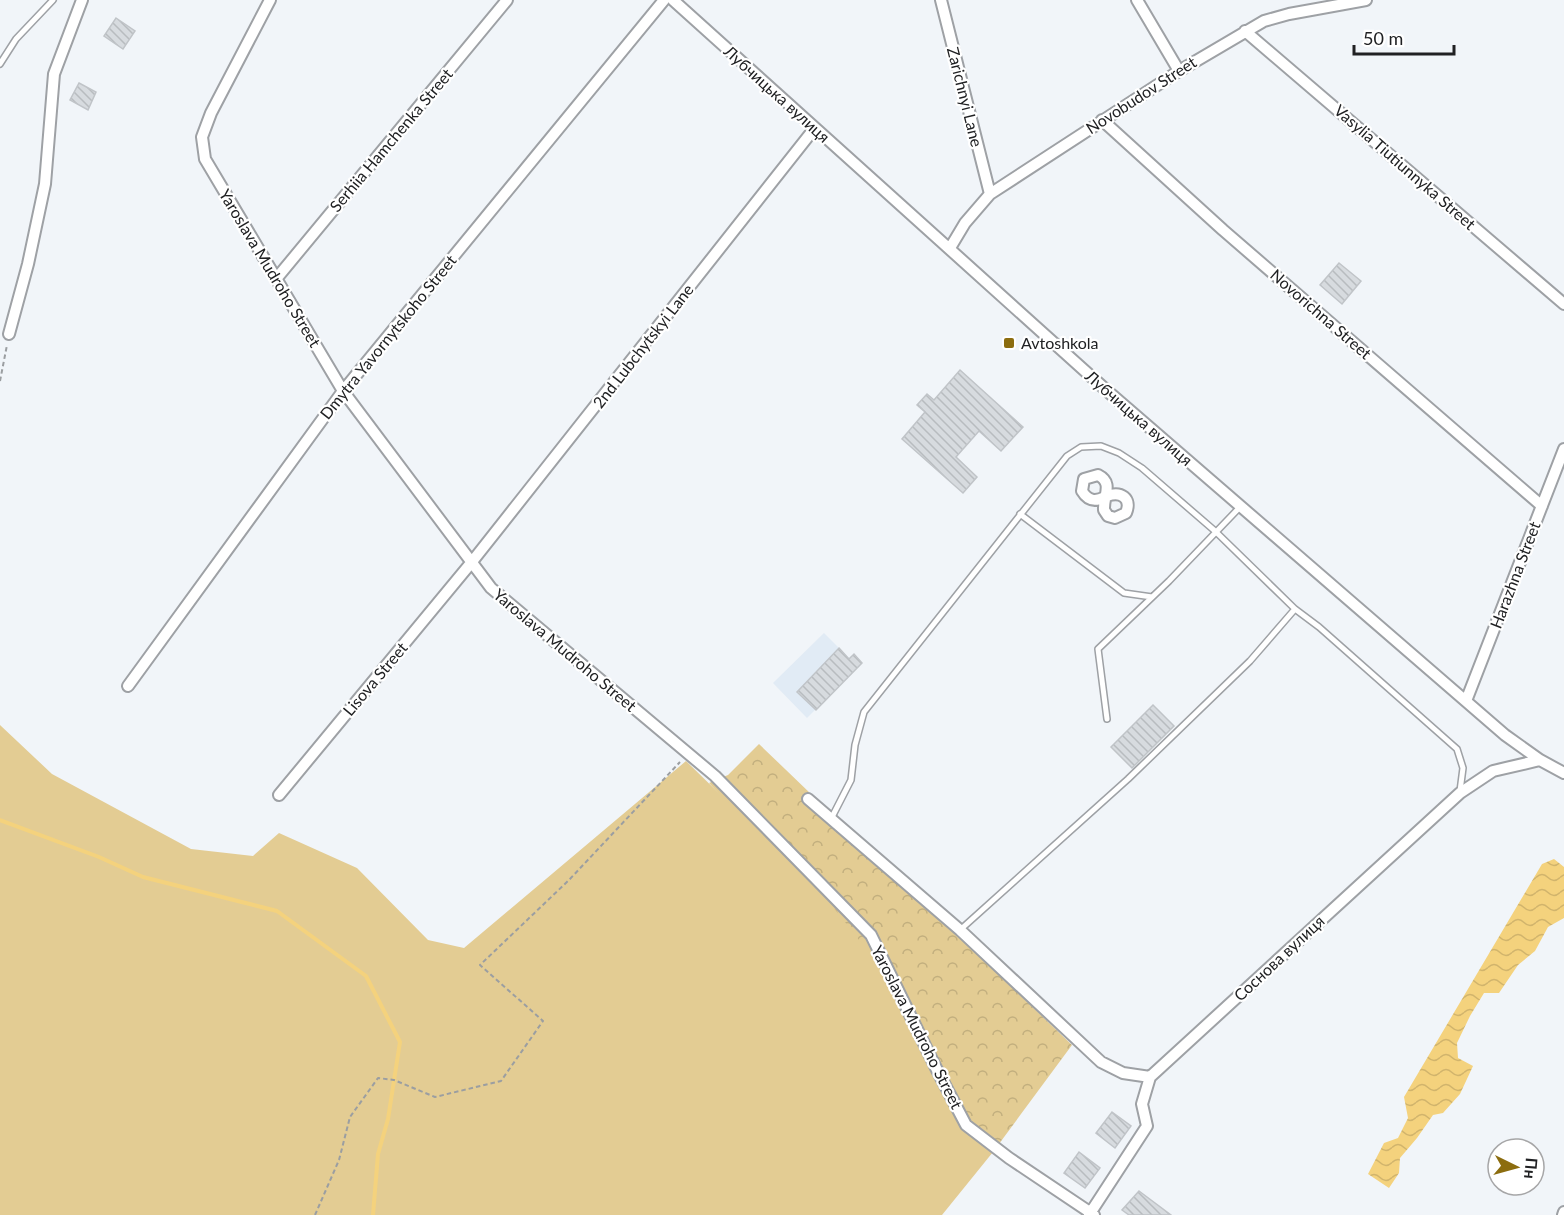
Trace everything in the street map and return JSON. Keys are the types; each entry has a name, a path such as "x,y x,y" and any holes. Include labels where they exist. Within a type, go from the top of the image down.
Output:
{"street":[{"path":"9,334 28,264 45,184 54,74 82,0"},
{"name":"Yaroslava Mudroho Street","path":"270,0 211,113 202,137 206,159 343,391 491,588 715,776 871,936 966,1125 1009,1158 1091,1214"},
{"name":"Serhiia Hamchenka Street","path":"276,279 507,0"},
{"name":"Dmytra Yavornytskoho Street","path":"128,686 343,391 664,0"},
{"name":"Лубчицька вулиця","path":"673,0 1105,389 1505,735 1540,760 1564,773"},
{"name":"Zarichnyi Lane","path":"941,0 990,194"},
{"path":"1137,0 1179,70"},
{"name":"Novobudov Street","path":"950,248 965,223 990,194 1179,70 1264,21 1337,2 1366,0"},
{"name":"Vasylia Tiutiunnyka Street","path":"1245,31 1564,304"},
{"name":"Novorichna Street","path":"1102,120 1223,230 1542,506"},
{"name":"2nd Lubchytskyi Lane","path":"471,563 814,129"},
{"name":"Harazhna Street","path":"1466,701 1564,449"},
{"path":"1106,496 1094,500 1088,499 1082,491 1084,479 1098,475 1104,478 1107,483 1104,510 1108,516 1115,518 1126,513 1129,506 1128,500 1123,495 1117,493 1106,496"},
{"name":"Lisova Street","path":"279,795 471,563"},
{"name":"Соснова вулиця","path":"1150,1077 1460,793 1494,771 1540,760"},
{"path":"808,799 960,930 1101,1062 1123,1073 1150,1077 1142,1104 1147,1126 1091,1214"}],"lane":[{"path":"0,64 16,39 53,0"},
{"path":"831,819 851,780 855,745 864,712 1067,456 1081,447 1101,446 1119,453 1142,468 1215,531 1295,609 1457,749 1463,768 1460,793"},
{"path":"1107,719 1098,649 1241,506"},
{"path":"1020,514 1124,593 1152,597"},
{"path":"960,930 1128,779 1250,661 1295,609"}],"path":[{"path":"0,381 9,334"},
{"path":"315,1215 339,1160 350,1117 378,1078 394,1080 435,1097 501,1081 543,1021 480,965 569,880 688,753"}],"shaded area":[{"path":"824,633 849,658 854,654 862,663 807,718 773,683"}],"green space":[{"path":"0,725 52,774 191,849 253,856 279,833 357,868 428,940 464,948 686,761 826,898 893,983 928,1067 993,1152 942,1215 0,1215"},
{"path":"759,744 1072,1045 993,1152 928,1067 893,983 709,783 728,775"}],"water":[{"path":"1554,859 1564,867 1564,918 1548,927 1535,951 1518,965 1499,993 1484,993 1457,1043 1458,1058 1473,1066 1460,1094 1443,1113 1433,1115 1400,1158 1399,1173 1389,1188 1368,1174 1384,1143 1398,1138 1408,1118 1404,1097 1542,864"}],"building":[{"path":"116,18 135,31 123,49 104,36"},
{"path":"79,83 96,92 88,110 70,100"},
{"path":"1339,263 1361,281 1342,304 1320,285"},
{"path":"960,370 1023,427 1001,451 979,431 956,457 977,477 963,493 902,439 925,412 917,405 927,394 934,400"},
{"path":"839,648 849,659 854,654 862,663 816,710 797,692"},
{"path":"1153,705 1174,726 1132,768 1111,747"},
{"path":"1112,1112 1131,1126 1115,1148 1096,1133"},
{"path":"1079,1152 1100,1168 1085,1188 1064,1173"},
{"path":"1139,1191 1171,1215 1129,1215 1122,1210"}],"waterway":[{"path":"0,820 99,857 143,877 277,911 366,976 400,1042 388,1119 378,1154 373,1215"}],"place":[{"name":"Avtoshkola","path":"1009,343"}]}
